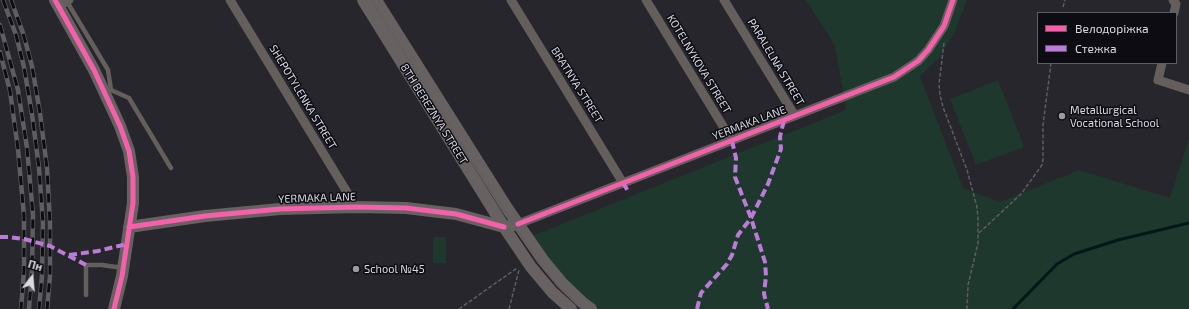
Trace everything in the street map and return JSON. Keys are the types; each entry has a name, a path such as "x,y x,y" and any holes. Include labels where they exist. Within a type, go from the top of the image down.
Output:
{"main road":[{"name":"8TH BEREZNYA STREET","path":"363,0 504,227 531,266 548,287 571,309"},
{"name":"8TH BEREZNYA STREET","path":"376,0 518,224 549,268 567,288 591,309"},
{"path":"63,2 94,70 108,92 129,151 133,184 133,203 123,268 114,309"},
{"name":"YERMAKA LANE","path":"129,228 220,215 280,209 356,206 406,208 456,214 504,227 518,224"}],"street":[{"name":"SHEPOTYLENKA STREET","path":"230,0 356,206"},
{"name":"BRATNYA STREET","path":"511,0 623,183"},
{"name":"KOTELNYKOVA STREET","path":"646,0 732,141"},
{"name":"PARALELNA STREET","path":"724,0 795,116"},
{"name":"YERMAKA LANE","path":"518,224 894,77 906,70 923,55 944,26 953,0"},
{"path":"1173,0 1176,4 1174,12"},
{"path":"1162,64 1158,80 1189,90"}],"lane":[{"path":"108,92 129,98 171,168"},
{"path":"86,295 86,265 102,265 123,268"}],"path":[{"path":"1063,7 1065,0"},
{"path":"944,44 939,84 942,107 967,170 977,207 979,233 968,285 968,309"},
{"path":"979,233 1021,194 1042,165 1044,125 1051,64"},
{"path":"459,309 520,265 508,309"}],"green space":[{"path":"806,0 967,0 955,31 947,45 938,59 920,76 963,188 1000,202 1079,170 1170,198 1189,138 1189,309 597,309 586,302 564,280 532,236 846,110 835,46"},
{"path":"998,80 1024,147 976,165 950,99"},
{"path":"433,237 446,237 446,263 433,263"}],"waterway":[{"path":"1013,309 1057,264 1074,254 1118,240 1189,223"}],"tram line":[{"path":"371,0 497,200 539,262 558,286 584,309"}],"railway":[{"path":"3,0 16,35 24,67 39,168 43,223 42,276 39,309"},
{"path":"11,0 23,33 32,66 47,168 50,223 50,276 47,309"},
{"path":"0,25 18,90 27,148 33,215 32,270 29,309"},
{"path":"0,52 10,91 18,149 24,216 24,270 21,309"}],"marked path":[{"path":"697,309 701,293 727,264 732,255 738,235 751,218 768,184 781,149 780,137 784,120"},
{"path":"732,141 736,158 735,177 751,218 765,262 766,276 764,294 768,309"},
{"path":"623,183 628,191"},
{"path":"0,237 24,239 50,246 86,265"},
{"path":"69,255 98,251 127,244"}],"cycle path":[{"path":"55,0 94,70 120,126 129,151 133,177 133,203 122,276 114,309"},
{"path":"518,224 894,77 918,61 928,50 944,26 953,0"},
{"path":"129,227 205,216 280,209 356,207 406,208 456,214 504,227"}],"place":[{"name":"Metallurgical Vocational School","path":"1062,116"},
{"name":"School №45","path":"356,269"}]}
